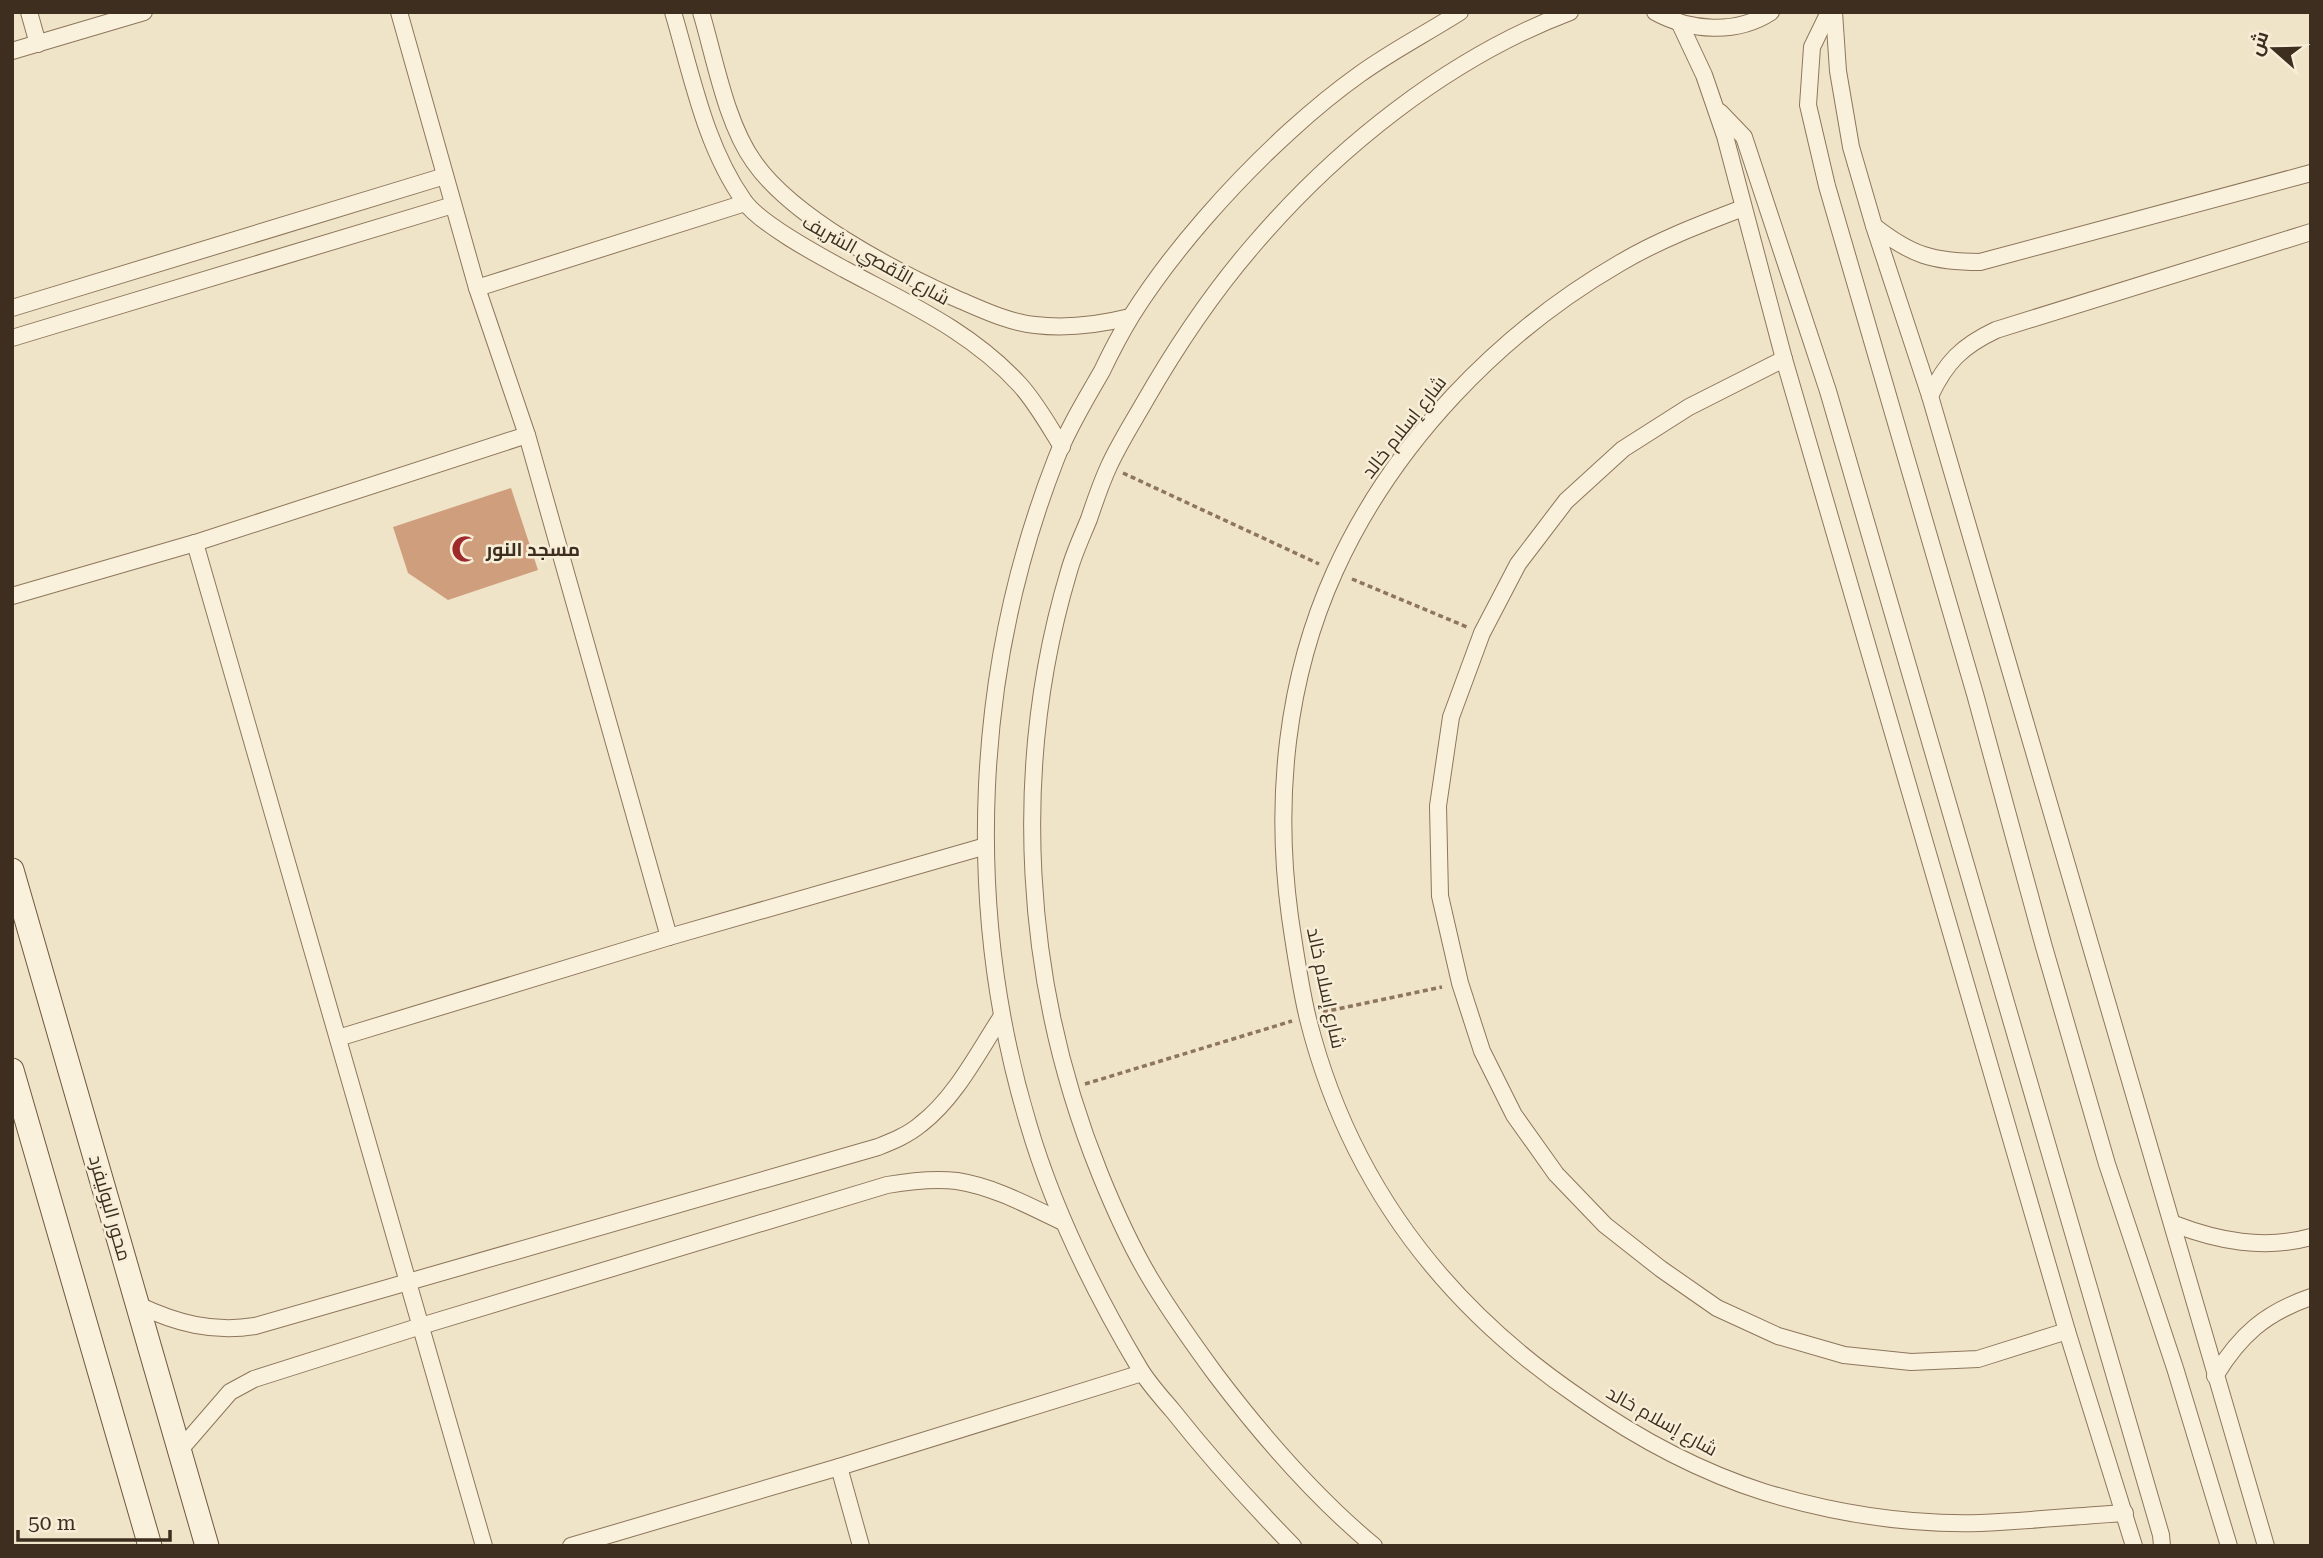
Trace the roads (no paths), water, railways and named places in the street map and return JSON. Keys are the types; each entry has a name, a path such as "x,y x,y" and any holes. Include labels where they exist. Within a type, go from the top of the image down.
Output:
{"street":[{"path":"29,12 38,44"},
{"path":"12,51 144,12"},
{"path":"399,12 477,288 527,435 668,937"},
{"name":"شارع الأقصي الشريف","path":"673,12 715,150 745,203 812,253 939,319 969,339 997,361 1022,387 1062,447"},
{"name":"شارع الأقصي الشريف","path":"701,12 729,110 742,143 769,181 816,220 888,265 1002,318 1066,328 1099,325 1130,317"},
{"path":"1374,1546 1307,1485 1265,1437 1181,1325 1150,1279 1115,1209 1085,1136 1070,1088 1045,984 1035,906 1032,827 1035,748 1046,660 1069,568 1109,466 1177,346 1224,279 1278,217 1336,159 1400,108 1468,63 1540,24 1570,12"},
{"path":"1656,12 1680,24 1710,29 1739,26 1771,12"},
{"path":"1831,12 1851,147 1930,396 2266,1546"},
{"path":"1831,12 1812,47 1808,105 1827,186 1975,694 2103,1151 2175,1368 2230,1546"},
{"path":"1293,1546 1198,1443 1142,1373 1063,1222 1028,1125 1006,1037 992,948 986,846 987,767 996,677 1014,588 1041,501 1062,447 1130,317 1170,263 1228,193 1292,129 1362,72 1451,15"},
{"path":"1680,24 1704,75 1725,136 1784,359 2067,1331 2133,1546"},
{"path":"1714,105 1744,137 1828,391 2162,1546"},
{"path":"1874,226 1897,244 1923,256 1951,262 1980,262 2311,173"},
{"path":"12,308 445,176"},
{"path":"477,288 745,203"},
{"path":"12,338 453,205"},
{"name":"شارع إسلام خالد","path":"1743,208 1675,234 1620,262 1569,295 1520,332 1475,373 1434,418 1404,456 1363,517 1335,571 1305,655 1291,717 1283,793 1284,869 1307,1016 1336,1105 1355,1148 1384,1199 1424,1257 1495,1334 1531,1364 1615,1422 1662,1449 1711,1472 1788,1499 1868,1516 1923,1522 1977,1523 2125,1513"},
{"path":"1930,396 1940,374 1955,356 1974,340 1996,330 2311,232"},
{"path":"1784,359 1689,407 1623,449 1566,501 1518,564 1482,633 1451,717 1438,806 1440,896 1460,983 1482,1051 1514,1115 1556,1174 1605,1225 1717,1308 1778,1336 1804,1344 1843,1354 1911,1362 1978,1359 2067,1331"},
{"path":"12,596 195,543 527,435"},
{"path":"195,543 484,1546"},
{"path":"338,1038 668,937 986,846"},
{"name":"محور البوليفرد","path":"12,870 207,1546"},
{"path":"138,1306 185,1323 233,1329 256,1326 878,1147 920,1126 937,1110 1002,1016"},
{"path":"12,1070 150,1546"},
{"path":"180,1451 230,1392 254,1379 887,1185 922,1180 957,1181 991,1189 1063,1222"},
{"path":"2174,1224 2235,1242 2268,1243 2311,1237"},
{"path":"2215,1376 2231,1349 2253,1327 2279,1310 2311,1297"},
{"path":"571,1546 839,1467 1142,1373"},
{"path":"839,1467 861,1546"}],"place":[{"name":"مسجد النور","path":"465,549"}]}
